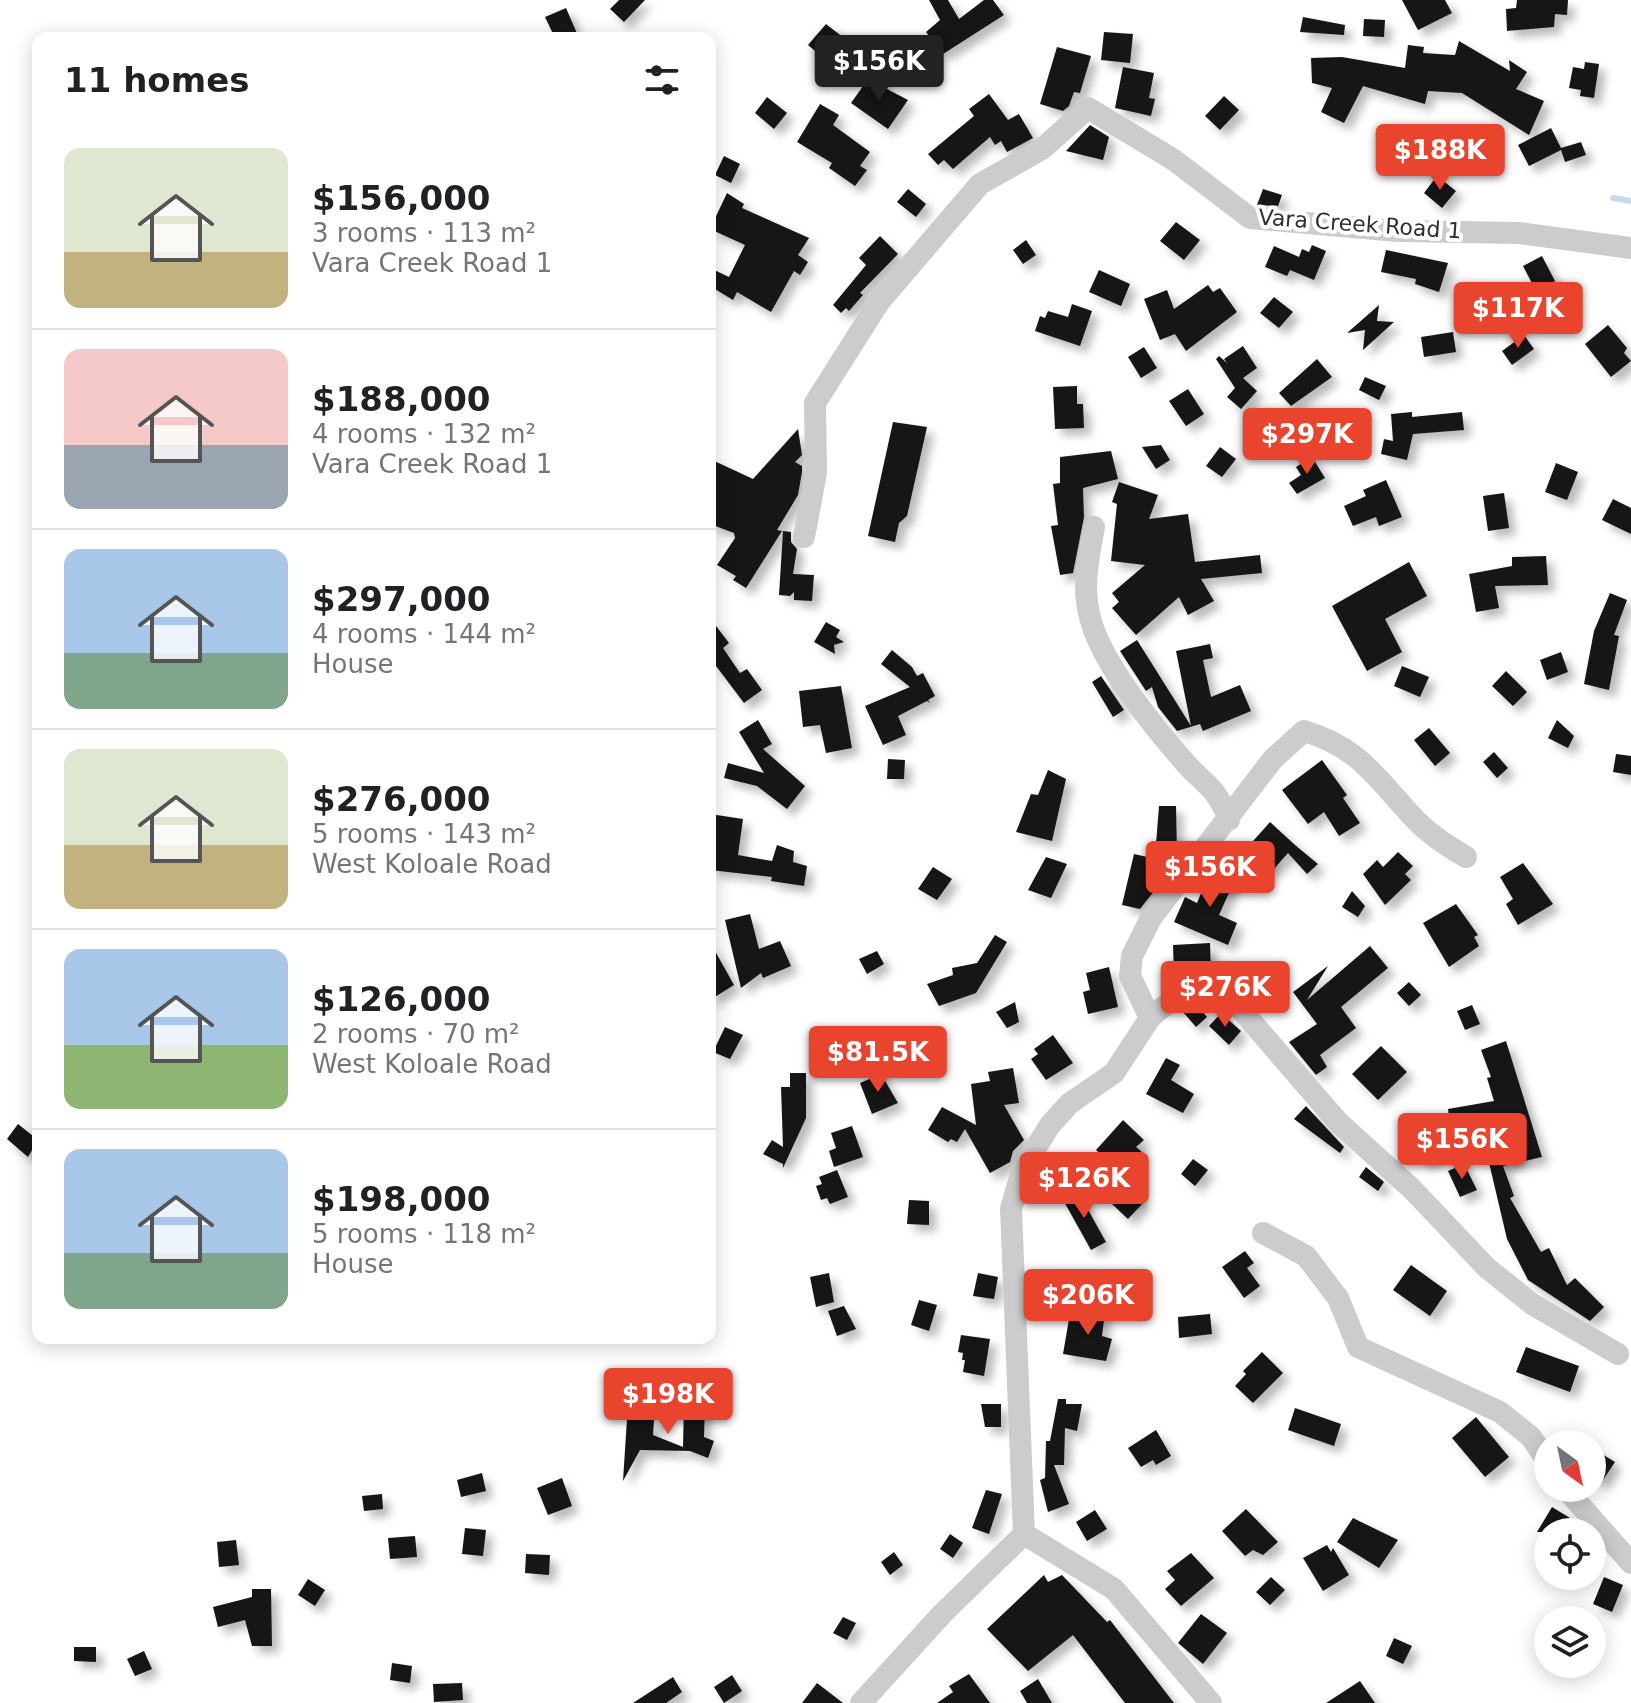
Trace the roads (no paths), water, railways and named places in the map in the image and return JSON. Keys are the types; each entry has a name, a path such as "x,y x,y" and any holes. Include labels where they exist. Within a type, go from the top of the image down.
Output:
{"street":[{"name":"Vara Creek Road 1","path":"804,537 816,473 815,403 879,302 980,184 1042,149 1088,108 1174,160 1250,218 1398,231 1519,233 1631,248"},
{"path":"1094,527 1086,578 1089,615 1142,713 1186,764 1210,783 1229,820"},
{"path":"1150,1018 1130,976 1132,956 1151,918 1273,759 1304,731 1352,752 1372,768 1412,817 1438,840 1466,857"},
{"path":"861,1703 943,1613 1024,1534 1011,1209 1022,1170 1050,1125 1070,1103 1114,1073 1150,1018 1168,1001 1192,992 1219,994 1238,1006 1338,1122 1412,1189 1487,1268 1532,1304 1618,1354"},
{"path":"1263,1233 1306,1256 1338,1298 1358,1347 1500,1412 1534,1441"},
{"path":"1577,1502 1631,1563"},
{"path":"1024,1534 1114,1589 1211,1703"}],"waterway":[{"path":"1613,198 1631,201"}]}
